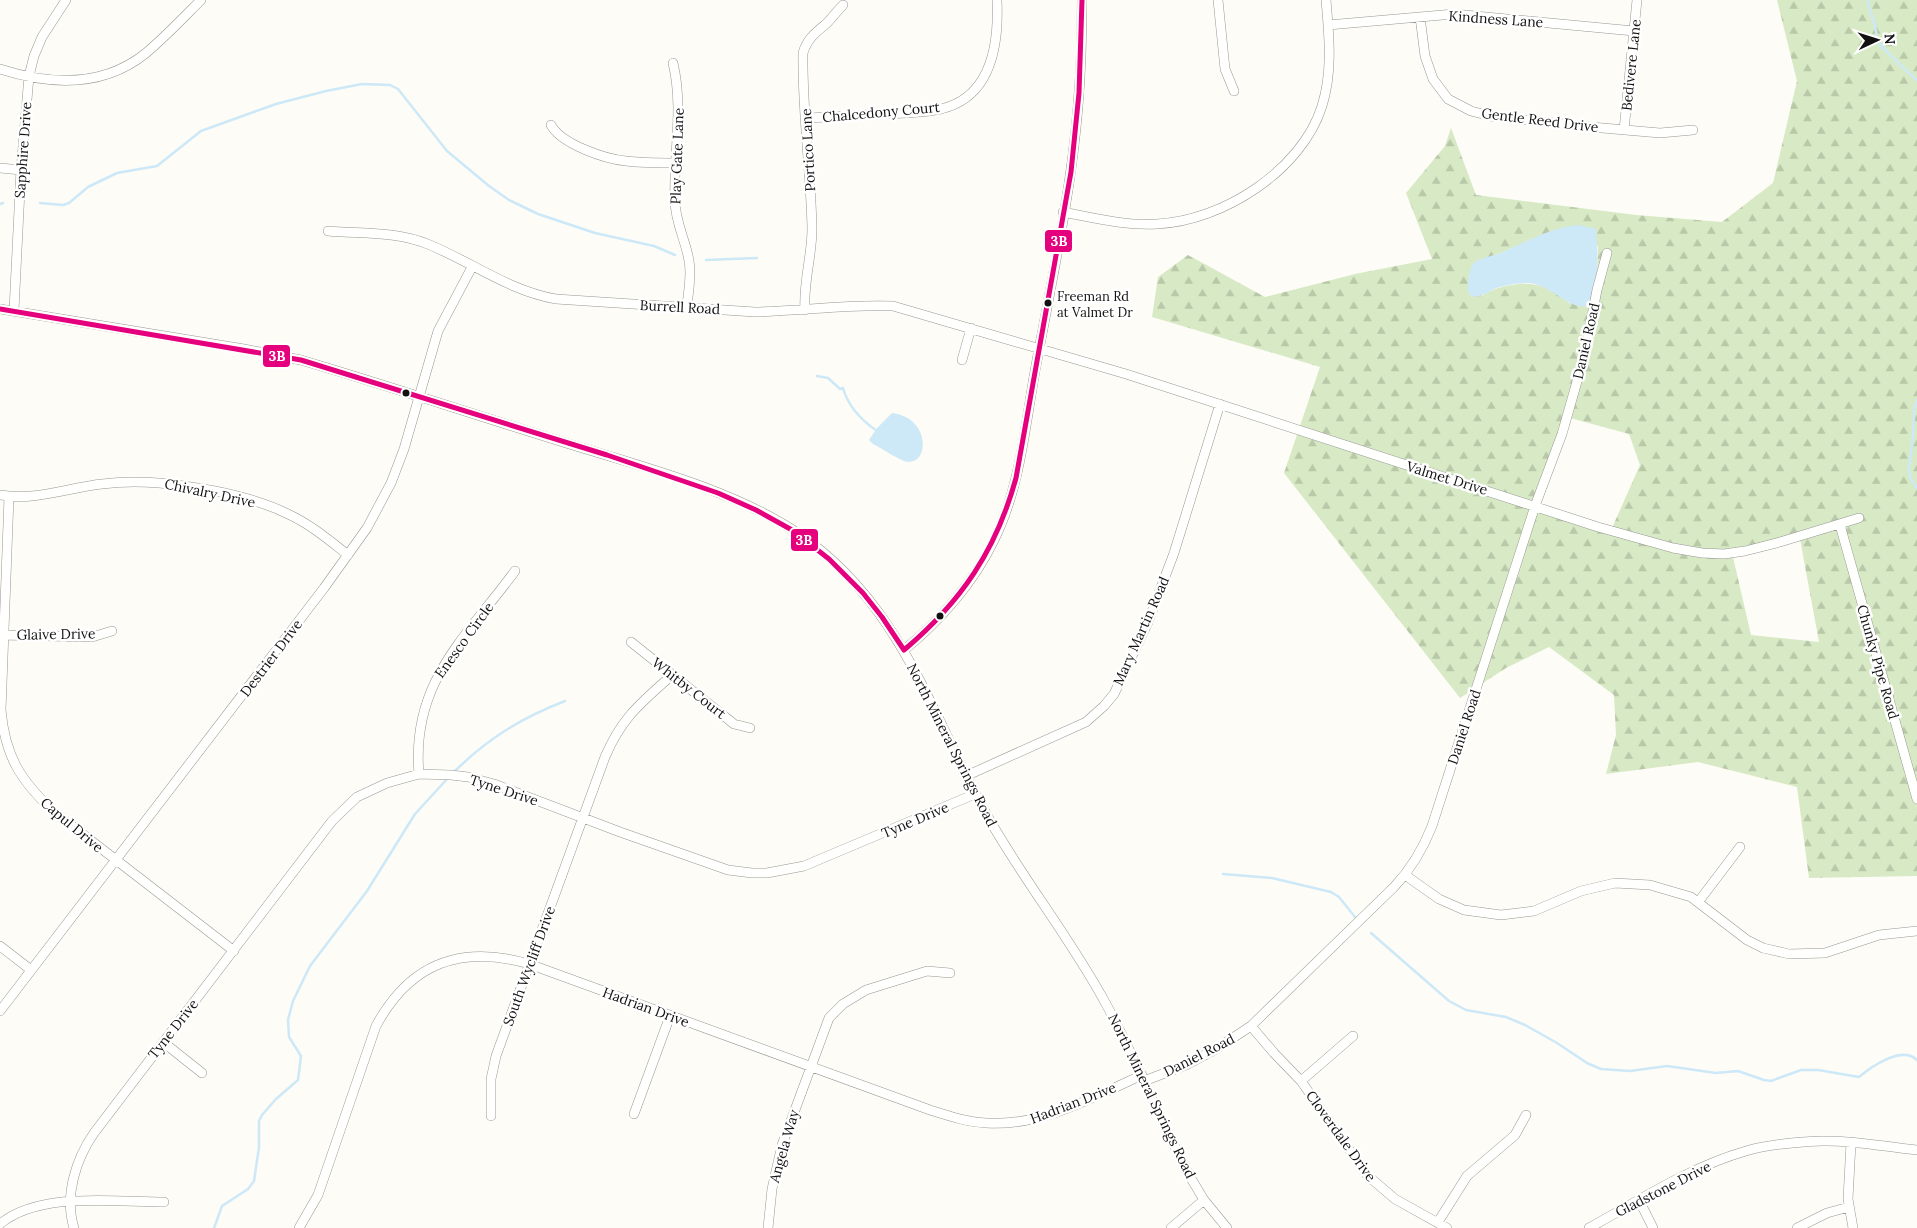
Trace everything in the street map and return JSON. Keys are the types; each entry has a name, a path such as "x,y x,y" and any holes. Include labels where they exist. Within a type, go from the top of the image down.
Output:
{"street":[{"name":"Sapphire Drive","path":"14,310 21,170 29,76 34,56 42,37 66,0"},
{"path":"0,69 59,81 92,79 115,72 146,52 201,0"},
{"name":"Chalcedony Court","path":"806,118 917,112 942,109 958,102 973,91 986,74 993,59 997,36 997,0"},
{"path":"904,650 921,636 962,591 978,569 1002,522 1018,465 1063,212 1078,107 1082,0"},
{"path":"1218,0 1225,69 1234,91"},
{"path":"1063,212 1126,224 1166,223 1202,216 1225,208 1254,191 1287,161 1308,136 1322,107 1328,79 1326,0"},
{"name":"Bedivere Lane","path":"1624,130 1637,0"},
{"name":"Portico Lane","path":"805,310 804,300 810,261 812,229 803,68 805,45 813,34 827,23 843,5"},
{"name":"Kindness Lane","path":"1328,25 1454,14 1634,31"},
{"name":"Gentle Reed Drive","path":"1420,17 1425,56 1433,79 1448,99 1471,111 1490,116 1624,130 1660,133 1693,130"},
{"name":"Play Gate Lane","path":"673,63 679,94 674,202 689,261 687,307"},
{"path":"551,125 558,135 564,139 604,156 625,161 676,163"},
{"path":"0,168 21,170"},
{"name":"Burrell Road","path":"328,231 373,232 404,236 430,245 510,285 541,296 571,301 755,312 859,305 893,306 1039,349"},
{"name":"Daniel Road","path":"1143,1078 1201,1057 1251,1026 1405,875 1420,854 1432,826 1535,506 1562,434 1582,366 1597,290 1607,253"},
{"name":"Destrier Drive","path":"0,1010 348,555 366,528 391,483 404,449 438,331 472,267"},
{"name":"North Mineral Springs Road","path":"0,309 301,360 696,485 756,510 792,530 830,559 867,598 904,650 942,723 975,794 1006,849 1098,990 1143,1078 1177,1152 1204,1200 1227,1228"},
{"path":"962,360 971,328"},
{"name":"Valmet Drive","path":"1039,349 1277,421 1414,468 1635,539 1673,548 1713,554 1746,551 1859,518"},
{"name":"Mary Martin Road","path":"966,776 1086,722 1114,694 1148,622 1171,561 1195,491 1220,404"},
{"name":"Chivalry Drive","path":"5,496 51,494 127,481 178,484 237,496 288,514 348,555"},
{"name":"Capul Drive","path":"5,496 1,710 2,728 12,760 44,803 234,951"},
{"name":"Chunky Pipe Road","path":"1840,525 1917,799"},
{"name":"Enesco Circle","path":"419,774 418,748 421,724 429,693 435,680 451,654 515,571"},
{"name":"Glaive Drive","path":"2,635 92,637 112,631"},
{"name":"Whitby Court","path":"631,642 734,724 750,728"},
{"name":"South Wycliff Drive","path":"491,1116 490,1088 493,1068 605,757 620,727 639,705 672,675"},
{"name":"Tyne Drive","path":"74,1228 71,1201 76,1170 88,1141 310,849 344,808 357,797 375,788 419,774 451,775 482,780 728,870 752,873 767,873 804,866 975,794"},
{"path":"1698,902 1740,847"},
{"path":"1405,875 1439,899 1464,910 1501,915 1534,911 1581,891 1615,883 1636,883 1662,887 1698,902 1725,925 1747,940 1763,948 1789,954 1825,953 1878,934 1917,931"},
{"path":"0,946 31,970"},
{"name":"Hadrian Drive","path":"299,1228 318,1195 376,1026 395,996 409,982 423,972 454,960 474,956 495,957 530,964 966,1121 987,1123 1016,1122 1034,1118 1143,1078"},
{"name":"Angela Way","path":"768,1228 776,1166 786,1132 829,1018 843,1004 866,990 927,972 950,973"},
{"path":"634,1114 670,1016"},
{"name":"Cloverdale Drive","path":"1251,1026 1301,1081 1367,1175 1395,1199 1447,1228"},
{"path":"1301,1081 1353,1036"},
{"path":"163,1042 202,1073"},
{"path":"1438,1222 1467,1176 1515,1135 1526,1114"},
{"name":"Gladstone Drive","path":"1589,1228 1656,1189 1748,1150 1776,1145 1823,1141 1851,1142 1917,1150"},
{"path":"1851,1142 1848,1184 1853,1228"},
{"path":"1171,1228 1204,1200"},
{"path":"1639,1200 1653,1228"},
{"path":"0,1224 12,1215 36,1206 55,1202 164,1202"},
{"path":"1797,1228 1827,1213 1849,1206"}],"green space":[{"path":"1777,0 1917,0 1917,876 1809,878 1797,787 1698,762 1606,774 1616,735 1614,695 1549,647 1506,668 1460,698 1284,473 1320,367 1152,317 1158,277 1188,255 1265,297 1355,274 1432,259 1406,193 1445,146 1451,128 1476,195 1636,215 1722,222 1773,183 1797,81","holes":["1532,239 1598,246 1597,273 1592,298 1569,303 1555,292 1535,284 1503,287 1481,296 1475,262","1570,418 1629,434 1640,465 1612,528 1540,505","1800,539 1819,642 1751,635 1733,557"]}],"water":[{"path":"1580,225 1596,229 1596,280 1587,306 1573,304 1544,287 1527,283 1503,286 1479,296 1471,296 1468,291 1468,279 1475,262 1549,232"},
{"path":"892,413 905,417 915,424 920,432 923,442 922,451 918,458 912,461 904,461 869,440 877,428"}],"waterway":[{"path":"1868,0 1878,43 1917,80"},
{"path":"40,203 63,205 69,203 88,187 117,173 157,166 201,131 276,104 362,84 390,85 398,89 447,151 509,200 538,214 595,233 654,246 675,255"},
{"path":"706,260 757,258"},
{"path":"817,376 828,378 840,389 843,388 848,401 856,412 877,431"},
{"path":"1917,400 1914,411 1909,470 1911,479 1917,488"},
{"path":"454,772 479,749 505,730 565,701"},
{"path":"214,1228 222,1206 248,1189 254,1181 259,1147 259,1121 262,1115 276,1099 298,1080 301,1056 289,1037 288,1020 293,1001 310,966 367,891 415,814 448,778"},
{"path":"1223,874 1272,878 1331,892 1339,897 1355,917"},
{"path":"1371,933 1449,1001 1466,1010 1506,1017 1525,1025 1587,1063 1601,1069 1630,1071 1667,1066 1716,1073 1738,1071 1771,1081 1801,1070 1818,1070 1859,1077 1879,1063 1895,1056 1911,1056 1917,1060"}],"transit line":[{"name":"3B","path":"0,309 301,360 607,455 718,493 756,510 792,530 829,559 863,593 904,650 943,613 974,573 998,529 1016,478 1071,172 1079,93 1082,0"}],"place":[{"name":"Freeman Rd at Valmet Dr","path":"1048,303"}]}
